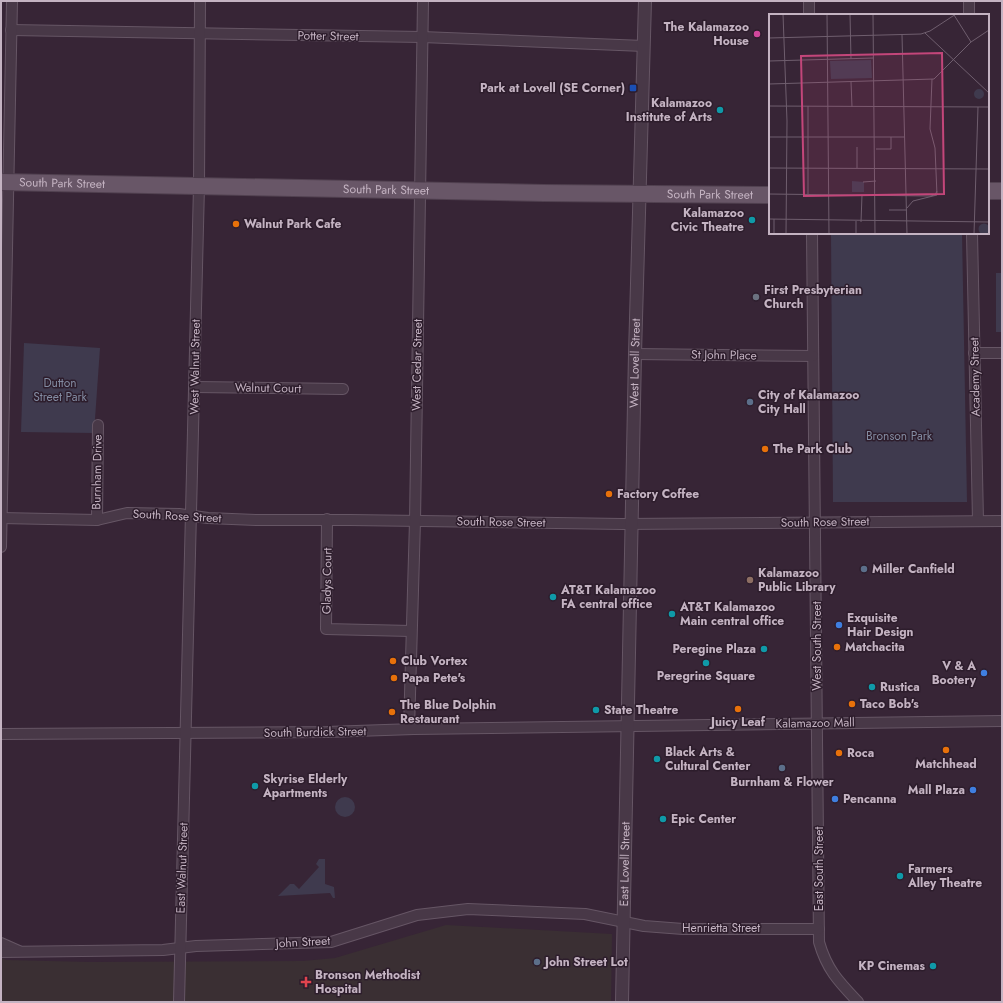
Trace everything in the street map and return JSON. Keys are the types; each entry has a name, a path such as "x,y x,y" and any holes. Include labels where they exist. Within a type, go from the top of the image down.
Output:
{"main road":[{"name":"South Park Street","path":"5,182 640,195 769,195"},
{"path":"989,191 1002,191"}],"street":[{"path":"1,546 5,182 12,1"},
{"name":"West Walnut Street","path":"187,733 199,186 200,1"},
{"name":"West Cedar Street","path":"409,729 415,521 423,1"},
{"name":"West Lovell Street","path":"628,726 635,354 645,1"},
{"path":"809,1 809,14"},
{"path":"969,1 970,14"},
{"name":"Potter Street","path":"11,30 422,37 644,46"},
{"name":"West South Street","path":"812,234 817,723"},
{"name":"Academy Street","path":"972,234 978,521"},
{"path":"974,353 1002,353"},
{"name":"St John Place","path":"635,354 813,356"},
{"name":"Walnut Court","path":"194,386 343,389"},
{"name":"Burnham Drive","path":"97,520 98,425"},
{"name":"South Rose Street","path":"2,518 97,520 127,513 256,520 327,519 633,524 1002,521"},
{"name":"Gladys Court","path":"327,519 326,629 411,631"},
{"name":"Kalamazoo Mall","path":"628,726 1002,721"},
{"name":"East South Street","path":"817,723 819,942 830,971 839,983 858,1002"},
{"name":"South Burdick Street","path":"1,734 328,732 409,729 628,726"},
{"name":"East Lovell Street","path":"622,1002 628,726"},
{"name":"East Walnut Street","path":"179,1002 187,733"},
{"name":"John Street","path":"1,952 156,950 180,947 331,942 417,915 468,910 585,914 624,923"},
{"name":"Henrietta Street","path":"624,923 683,929 819,929"},
{"path":"1,943 23,952"}],"shaded area":[{"name":"Bronson Methodist Hospital","path":"446,925 612,934 611,1002 1,1002 1,958 6,960 90,962 303,961 335,958"}],"green space":[{"name":"Bronson Park","path":"831,234 962,234 967,502 833,502"},
{"path":"996,273 1002,273 1002,332 996,332"},
{"name":"Dutton Street Park","path":"24,343 100,348 94,433 21,432"},
{"path":"345,797 352,800 355,807 352,814 345,817 338,814 335,807 338,800"},
{"path":"319,859 325,859 325,884 334,887 335,898 333,898 330,893 278,896 290,884 294,884 299,889 319,867 316,864"}],"place":[{"name":"The Kalamazoo House","path":"757,34"},
{"name":"Park at Lovell (SE Corner)","path":"633,88"},
{"name":"Kalamazoo Institute of Arts","path":"720,110"},
{"name":"Kalamazoo Civic Theatre","path":"752,220"},
{"name":"Walnut Park Cafe","path":"236,224"},
{"name":"First Presbyterian Church","path":"756,297"},
{"name":"City of Kalamazoo City Hall","path":"750,402"},
{"name":"The Park Club","path":"765,449"},
{"name":"Factory Coffee","path":"609,494"},
{"name":"Miller Canfield","path":"864,569"},
{"name":"Kalamazoo Public Library","path":"750,580"},
{"name":"AT&T Kalamazoo FA central office","path":"553,597"},
{"name":"AT&T Kalamazoo Main central office","path":"672,614"},
{"name":"Exquisite Hair Design","path":"839,625"},
{"name":"Matchacita","path":"837,647"},
{"name":"Peregine Plaza","path":"764,649"},
{"name":"Club Vortex","path":"393,661"},
{"name":"Peregrine Square","path":"706,663"},
{"name":"V & A Bootery","path":"984,673"},
{"name":"Papa Pete's","path":"394,678"},
{"name":"Rustica","path":"872,687"},
{"name":"Taco Bob's","path":"852,704"},
{"name":"Juicy Leaf","path":"738,709"},
{"name":"State Theatre","path":"596,710"},
{"name":"The Blue Dolphin Restaurant","path":"392,712"},
{"name":"Matchhead","path":"946,750"},
{"name":"Roca","path":"839,753"},
{"name":"Black Arts & Cultural Center","path":"657,759"},
{"name":"Burnham & Flower","path":"782,768"},
{"name":"Skyrise Elderly Apartments","path":"255,786"},
{"name":"Mall Plaza","path":"973,790"},
{"name":"Pencanna","path":"835,799"},
{"name":"Epic Center","path":"663,819"},
{"name":"Farmers Alley Theatre","path":"900,876"},
{"name":"John Street Lot","path":"537,962"},
{"name":"KP Cinemas","path":"933,966"},
{"name":"Bronson Methodist Hospital","path":"306,982"}]}
